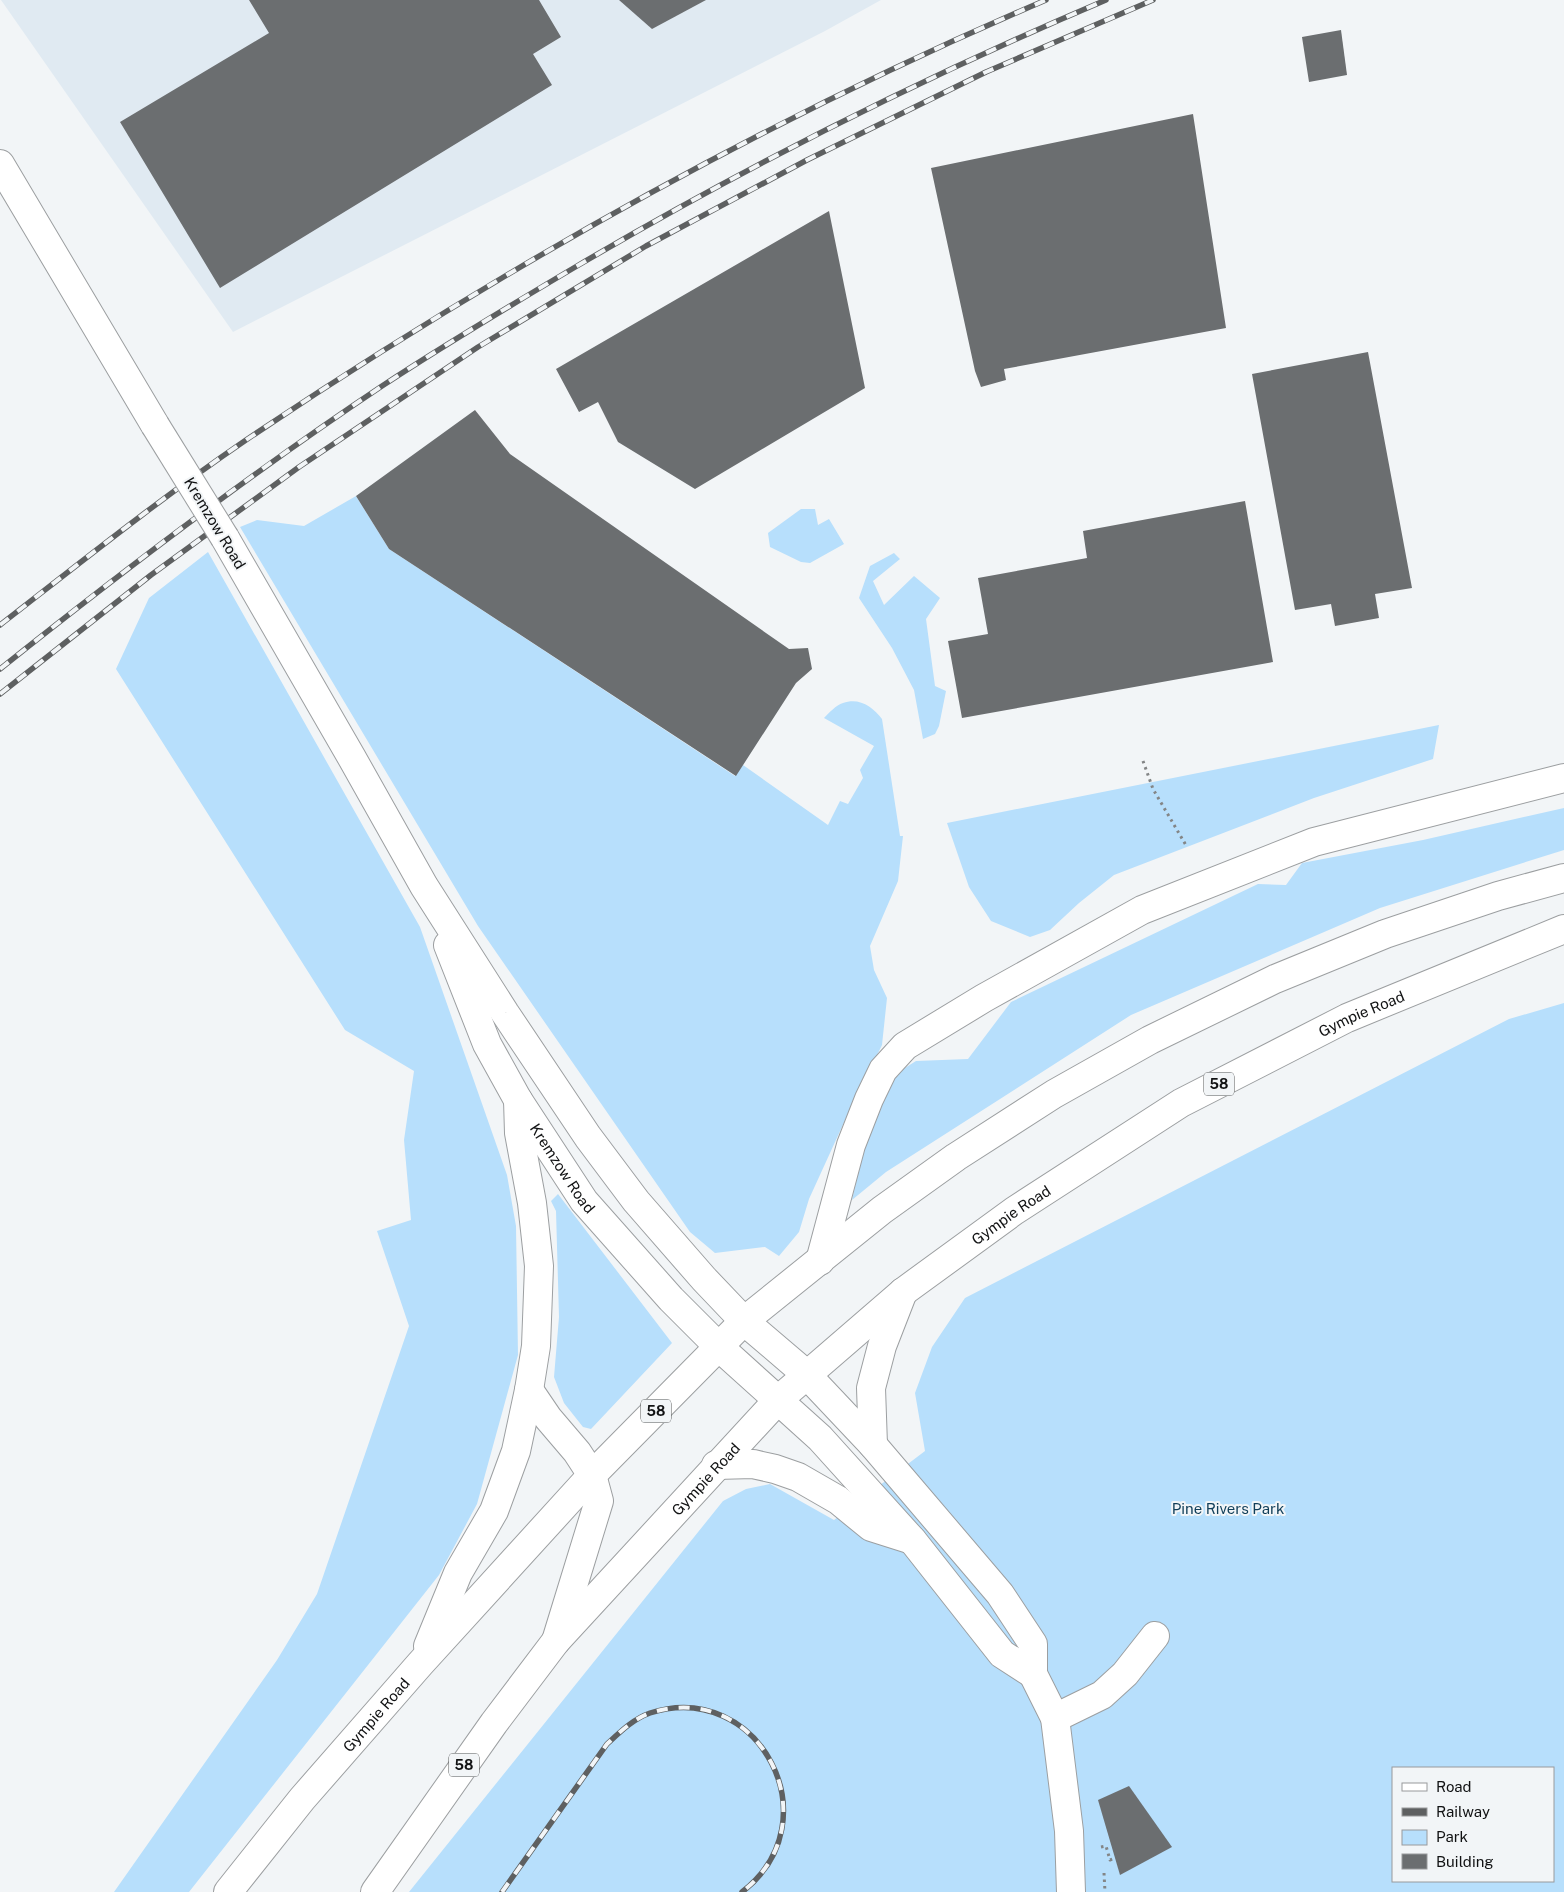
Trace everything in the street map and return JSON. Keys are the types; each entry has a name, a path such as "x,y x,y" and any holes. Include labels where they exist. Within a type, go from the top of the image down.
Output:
{"main road":[{"name":"Kremzow Road","path":"0,164 225,538 424,886 588,1136 630,1194 704,1279 744,1321 806,1374 873,1445 1000,1594 1033,1644 1033,1674"},
{"path":"820,1261 851,1145 883,1070 904,1046 984,998 1142,910 1314,842 1564,778"},
{"name":"Gympie Road","path":"228,1892 302,1799 420,1664 592,1475 744,1321 882,1210 956,1157 1054,1094 1150,1040 1275,979 1385,934 1498,896 1564,878"},
{"name":"Kremzow Road","path":"424,886 487,1044 518,1100 584,1201 671,1299 820,1438 913,1541 1002,1654 1033,1674"},
{"name":"Gympie Road","path":"375,1892 494,1723 556,1641 716,1465 778,1400 903,1292 1014,1212 1181,1103 1347,1018 1564,929"},
{"path":"420,1664 458,1573 494,1511 516,1451 529,1390 536,1346 539,1266 532,1203 519,1133 518,1100"},
{"path":"873,1445 871,1388 882,1346 903,1292"},
{"name":"Gympie Road","path":"529,1390 548,1418 577,1452 592,1475 599,1502 556,1641"},
{"path":"716,1465 753,1464 798,1477 838,1500 871,1527 913,1541"},
{"path":"1055,1718 1102,1695 1125,1674 1155,1636"},
{"path":"1033,1674 1055,1718 1069,1831 1071,1892"}],"path":[{"path":"1143,761 1153,789 1187,847"},
{"path":"1101,1856 1100,1848 1106,1846 1110,1860 1115,1858"},
{"path":"1103,1865 1106,1892"}],"shaded area":[{"path":"1,0 881,0 825,31 233,332"}],"green space":[{"path":"356,496 389,549 735,776 743,765 828,825 840,801 848,804 863,778 860,770 874,746 824,718 840,704 855,701 870,707 882,719 900,836 903,836 898,881 870,946 874,970 887,998 882,1045 809,1199 799,1232 779,1256 765,1247 715,1253 690,1232 478,926 240,527 257,520 304,526"},
{"path":"801,509 815,509 818,525 829,519 844,544 810,563 801,562 770,547 768,533"},
{"path":"208,552 420,927 507,1175 516,1226 518,1355 477,1504 439,1575 189,1892 114,1892 277,1660 317,1594 409,1326 377,1231 411,1220 404,1140 414,1071 345,1030 116,669 149,598"},
{"path":"894,553 900,559 873,581 884,605 914,576 940,598 926,619 935,686 946,691 939,726 935,734 923,739 914,690 892,648 859,598 870,566"},
{"path":"1439,725 1433,759 1314,798 1114,875 1079,903 1050,930 1030,937 991,921 969,887 947,823"},
{"path":"1564,808 1564,850 1380,908 1131,1015 886,1172 852,1200 868,1129 892,1076 916,1061 968,1059 1011,1002 1258,884 1286,885 1302,863 1423,840"},
{"name":"Pine Rivers Park","path":"1564,1003 1564,1892 409,1892 723,1501 746,1489 770,1484 834,1520 925,1451 915,1393 932,1347 965,1298 1509,1019"},
{"path":"558,1194 672,1343 591,1429 583,1427 564,1403 554,1377 559,1317 556,1211 551,1201"}],"building":[{"path":"249,0 539,0 561,37 533,54 552,85 220,288 120,122 269,33"},
{"path":"619,0 706,0 652,29"},
{"path":"1341,30 1347,75 1309,82 1302,37"},
{"path":"1193,114 1226,328 1004,369 1006,380 981,387 975,371 931,168"},
{"path":"829,211 865,388 695,489 618,442 598,402 579,412 556,369"},
{"path":"1368,352 1412,588 1375,594 1379,618 1335,626 1331,604 1295,610 1252,374"},
{"path":"475,410 510,454 789,649 808,648 812,669 796,683 736,776 389,549 356,496"},
{"path":"1245,501 1273,662 962,718 948,641 988,634 978,578 1087,558 1083,531"},
{"path":"1129,1786 1172,1847 1120,1875 1098,1800"}],"railway":[{"path":"0,625 152,507 214,462 341,377 438,316 636,201 736,147 838,95 941,46 1046,0"},
{"path":"0,669 93,595 284,453 382,386 503,310 641,229 837,124 970,60 1106,0"},
{"path":"0,694 151,575 299,467 478,347 646,246 807,160 986,72 1153,0"},
{"path":"502,1892 607,1744 627,1726 650,1713 689,1708 723,1716 751,1736 771,1763 782,1795 782,1829 769,1862 742,1892"}]}
